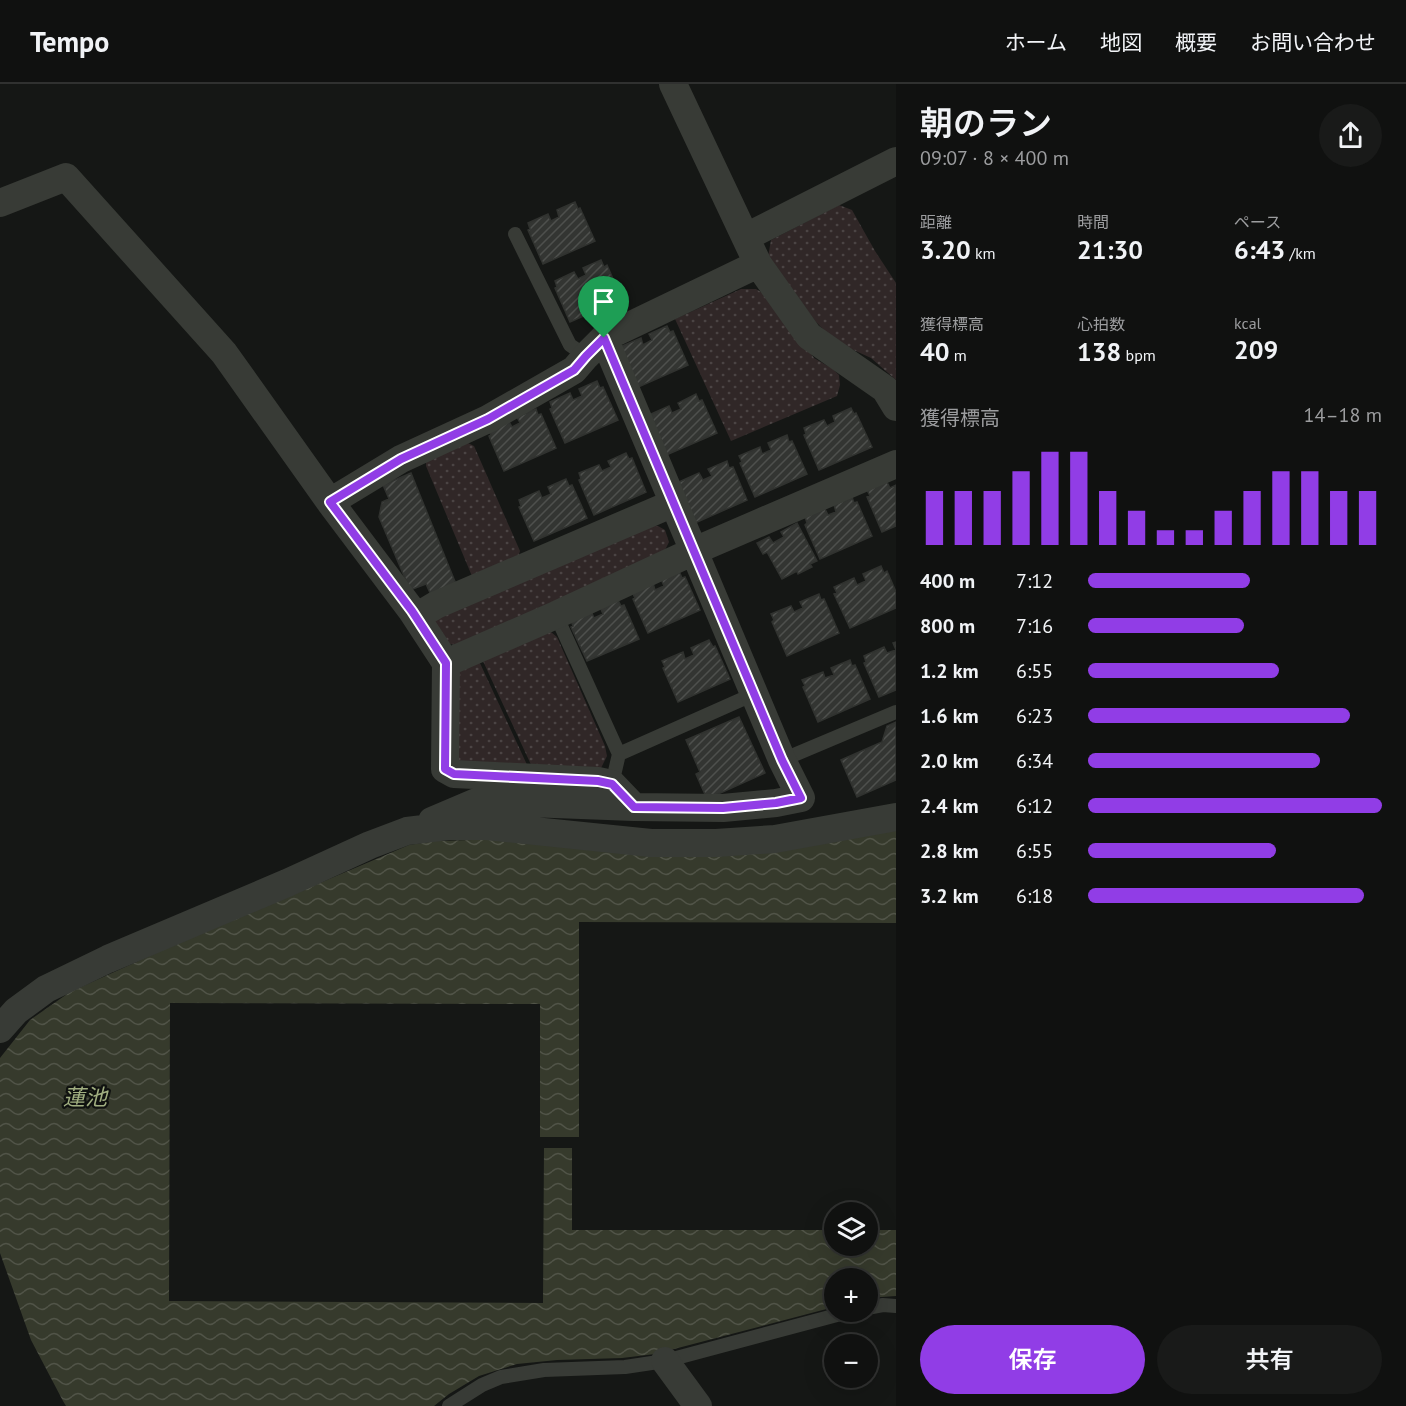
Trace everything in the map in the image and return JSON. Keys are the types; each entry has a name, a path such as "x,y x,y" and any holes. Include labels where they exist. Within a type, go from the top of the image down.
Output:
{"street":[{"path":"673,84 758,264 809,336 885,389 896,407"},
{"path":"746,237 896,161"},
{"path":"0,203 66,177 224,353 330,502 416,617 446,663 445,769 454,774 598,781 612,784 634,807"},
{"path":"330,502 401,459 488,419 574,370 595,347 758,264"},
{"path":"0,1029 16,1011 46,989 108,959 370,845 479,801 723,808 801,798 782,760 674,503 595,347"},
{"path":"446,663 694,551 896,464"},
{"path":"416,617 436,605 674,503"},
{"path":"407,831 448,826 486,826 651,843 716,843 775,839 896,817"},
{"path":"665,1361 698,1406"}],"lane":[{"path":"515,234 570,345 595,347"},
{"path":"556,615 619,754 612,784"},
{"path":"619,754 754,694"},
{"path":"782,760 896,712"},
{"path":"878,1306 896,1306"},
{"path":"449,1406 482,1385 501,1377 544,1370 625,1367 665,1361 824,1318"}],"shaded area":[{"path":"839,205 852,210 896,283 896,380 871,358 836,342 816,322 768,257 771,240"},
{"path":"741,289 756,289 767,296 814,358 839,375 840,385 837,396 731,441 675,319"},
{"path":"462,440 474,446 520,551 516,564 474,581 426,466 426,456"},
{"path":"648,525 658,526 665,530 669,542 663,554 456,645 444,643 434,623 441,612"},
{"path":"551,632 557,637 605,746 607,756 601,768 533,769 482,659"},
{"path":"479,661 529,769 456,763 453,673"}],"water":[{"name":"蓮池","path":"896,828 896,923 579,922 579,1137 540,1137 540,1004 170,1003 169,1301 543,1303 544,1148 572,1148 572,1230 824,1230 824,1256 878,1256 878,1230 896,1230 896,1296 878,1297 878,1268 824,1268 824,1310 655,1354 517,1364 479,1376 434,1406 66,1406 31,1340 0,1253 0,1058 30,1020 70,992 409,845 435,841"}],"building":[{"path":"575,202 595,241 543,264 528,230 530,229 528,223 548,214 551,221 559,217 557,210"},
{"path":"601,260 604,267 607,265 622,299 570,322 555,288 557,287 555,281 574,272 578,279 586,275 583,268"},
{"path":"667,326 670,332 673,331 688,365 636,388 620,347 641,338 643,345 652,340 649,334"},
{"path":"597,381 600,388 603,387 618,420 565,443 550,409 552,408 550,402 570,393 573,400 582,396 579,389"},
{"path":"696,394 699,401 702,400 717,433 664,456 649,415 669,406 672,413 681,409 678,403"},
{"path":"851,408 854,414 856,413 872,447 819,470 804,435 806,434 804,428 824,420 827,426 835,422 833,416"},
{"path":"536,409 538,415 541,414 556,448 504,471 488,429 508,420 512,427 520,423 517,417"},
{"path":"787,435 807,474 755,497 739,456 760,447 762,454 771,450 768,443"},
{"path":"626,453 629,459 632,458 646,492 594,515 579,480 581,479 579,473 599,465 602,471 611,467 608,461"},
{"path":"727,461 729,468 733,467 747,500 695,523 679,482 699,473 703,480 712,476 708,469"},
{"path":"411,473 456,584 431,595 426,584 410,590 379,517 382,502 389,499 383,485"},
{"path":"566,479 569,486 572,485 587,518 534,541 519,507 521,506 519,500 539,491 542,498 551,494 548,487"},
{"path":"887,482 890,488 896,485 896,526 882,532 867,497 870,496 867,490"},
{"path":"852,497 854,503 857,502 872,536 820,559 805,525 807,523 805,517 825,509 828,515 836,512 834,505"},
{"path":"797,523 817,561 810,564 812,567 798,574 797,571 782,579 767,552 763,554 757,543 769,537 773,543 784,537 781,532"},
{"path":"881,566 884,573 887,571 896,592 896,608 850,628 834,594 837,593 834,587 854,578 857,585 866,581 863,574"},
{"path":"679,571 682,578 685,577 700,610 648,633 632,592 653,583 655,590 664,586 661,579"},
{"path":"819,594 821,600 824,599 839,633 787,656 772,622 774,620 771,614 791,606 794,612 803,608 800,602"},
{"path":"618,600 621,606 624,605 639,639 587,661 571,627 573,626 571,620 591,611 594,618 603,614 600,607"},
{"path":"709,640 713,647 715,646 730,679 678,702 662,661 683,652 685,659 694,655 691,648"},
{"path":"884,647 887,653 896,650 896,690 879,697 864,663 866,662 864,656"},
{"path":"850,660 852,666 855,665 870,699 818,722 802,680 823,672 825,678 834,675 831,668"},
{"path":"739,717 765,773 707,799 696,774 700,772 686,740"},
{"path":"896,722 896,780 857,797 841,760 882,742 887,726"}],"route":[{"path":"604,338 782,760 801,798 723,808 634,807 612,784 598,781 454,774 445,769 446,663 412,611 330,502 401,459 488,419 574,370 604,338"}]}
